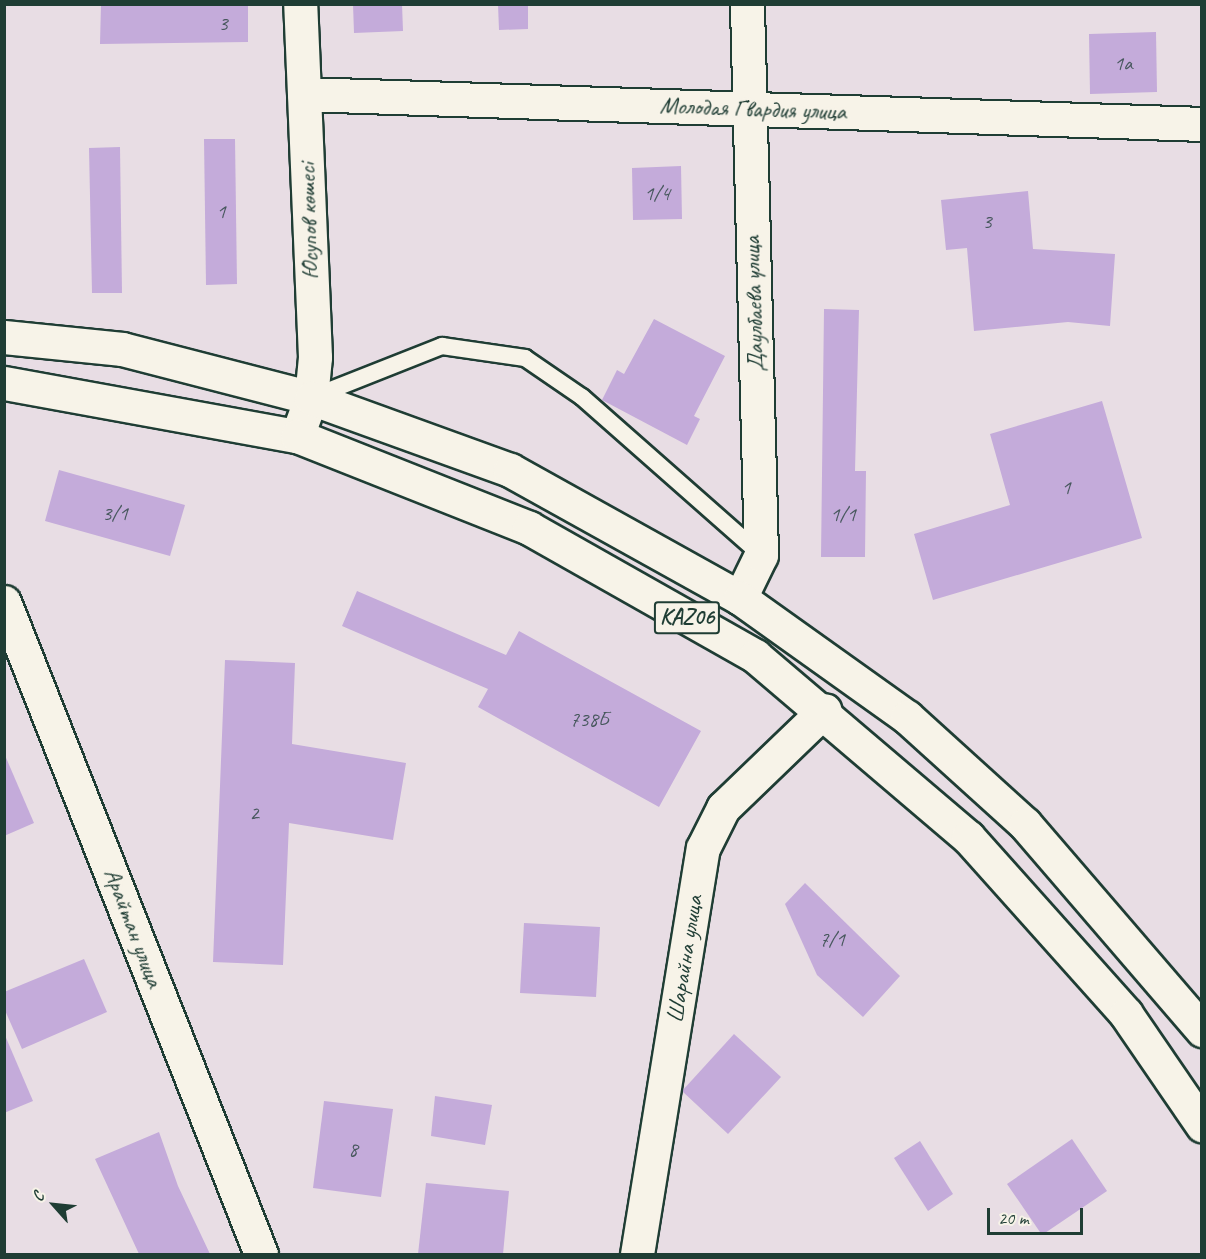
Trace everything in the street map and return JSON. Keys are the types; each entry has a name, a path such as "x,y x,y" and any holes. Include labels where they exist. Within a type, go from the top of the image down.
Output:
{"main road":[{"name":"Юсупов көшесі","path":"297,436 311,398 315,357 300,4"},
{"name":"Даулбаева улица","path":"740,598 761,555 747,4"},
{"name":"Молодая Гвардия улица","path":"304,94 1202,124"},
{"name":"KАZ06","path":"4,337 122,349 311,398 510,470 740,598 907,717 1025,824 1202,1030"},
{"name":"KАZ06","path":"4,383 297,436 529,528 755,656 825,710 968,837 1126,1014 1202,1125"},
{"name":"Арайтан улица","path":"4,602 261,1254"},
{"name":"Шарайна улица","path":"637,1254 703,848 723,808 825,710"}],"lane":[{"path":"311,398 442,346 525,358 582,397 761,555"}],"building":[{"path":"101,4 248,4 248,42 100,44"},
{"path":"353,4 402,4 403,31 354,33"},
{"path":"498,4 528,4 528,29 499,30"},
{"path":"1156,32 1157,92 1090,94 1089,34"},
{"path":"204,139 235,139 237,284 206,285"},
{"path":"120,147 122,293 92,293 89,148"},
{"path":"681,166 682,219 633,220 632,168"},
{"path":"1028,191 1033,249 1115,254 1110,326 1068,322 974,331 967,248 946,250 941,200"},
{"path":"824,309 859,310 855,471 866,471 865,557 821,557"},
{"path":"654,319 725,356 694,416 700,419 687,445 602,400 617,370 624,374"},
{"path":"1102,401 1142,538 933,600 914,534 1010,505 990,434"},
{"path":"59,470 185,505 170,556 45,521"},
{"path":"357,591 506,655 519,631 701,731 659,807 478,707 488,689 342,626"},
{"path":"225,660 295,663 292,744 406,763 393,840 289,823 283,965 213,962"},
{"path":"4,753 34,823 4,836"},
{"path":"805,883 900,976 863,1017 817,975 785,904"},
{"path":"524,923 600,927 596,997 520,993"},
{"path":"84,959 107,1012 22,1049 4,1008 4,992"},
{"path":"4,1033 33,1101 4,1113"},
{"path":"734,1034 781,1077 728,1134 682,1091"},
{"path":"435,1096 492,1105 485,1145 431,1136"},
{"path":"324,1101 393,1109 381,1197 313,1188"},
{"path":"159,1132 178,1186 210,1254 139,1254 95,1159"},
{"path":"1072,1139 1107,1191 1042,1235 1007,1184"},
{"path":"920,1141 953,1194 928,1211 894,1158"},
{"path":"426,1183 509,1191 503,1254 418,1254"}]}
